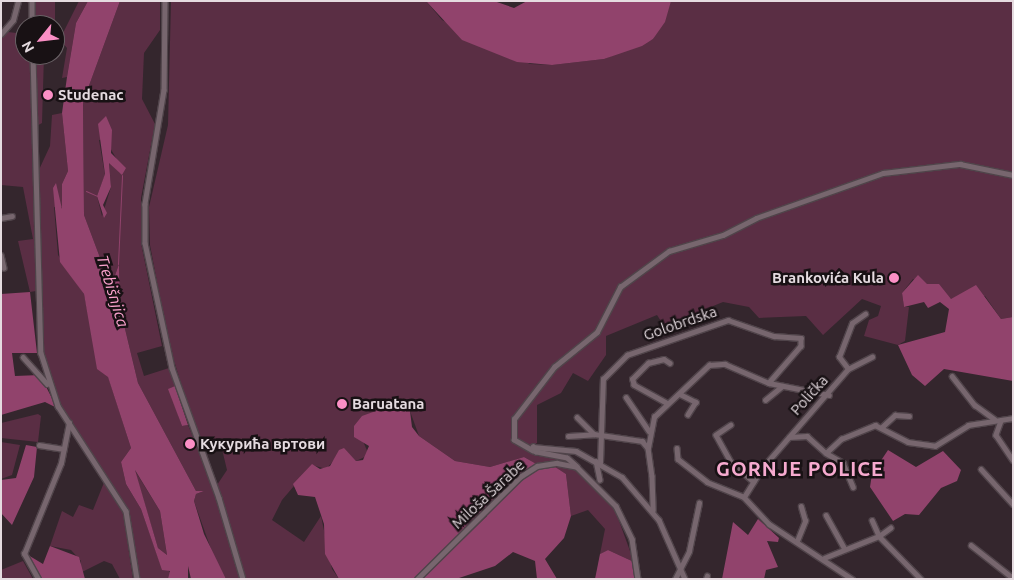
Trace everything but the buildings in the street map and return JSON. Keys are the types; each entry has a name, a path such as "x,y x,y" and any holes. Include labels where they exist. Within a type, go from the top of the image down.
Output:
{"street":[{"path":"1,34 13,20 18,1"},
{"path":"32,1 32,15"},
{"path":"165,1 164,90 145,204 145,243 172,368 219,498 243,579"},
{"path":"33,65 40,339 48,385"},
{"path":"638,579 626,523 608,494 567,458 533,451 514,440 514,419 554,367 597,332 620,288 669,251 724,235 756,218 883,173 960,164 1013,175"},
{"path":"1,218 12,216"},
{"path":"1,255 4,268"},
{"name":"Polička","path":"848,369 839,357 852,323 865,314"},
{"name":"Golobrdska","path":"600,480 598,462 601,436 602,383 615,363 717,321 737,321 774,336 801,338 801,346 769,383"},
{"name":"Polička","path":"744,497 789,438 829,395 848,369 872,356"},
{"path":"23,357 48,385 69,424 126,511 137,579"},
{"path":"666,403 638,388 632,379 648,363 664,359 670,364"},
{"path":"653,510 648,448 649,431 666,403 680,394 704,368 718,363 769,383 829,395"},
{"path":"952,376 975,405 994,419 1001,421 1013,418"},
{"path":"765,400 782,386"},
{"path":"680,394 696,402 688,416"},
{"path":"626,398 649,431"},
{"path":"881,428 895,414 909,416"},
{"path":"577,416 594,434"},
{"path":"826,453 863,427 881,428 908,442 935,446 968,425 994,419"},
{"path":"1001,421 996,435 1013,460"},
{"path":"38,579 24,554 64,449 69,424"},
{"path":"731,426 716,435 731,462 754,482"},
{"path":"568,436 594,434 636,439 648,448"},
{"path":"789,438 807,436 826,453 843,463 853,487"},
{"path":"39,445 64,449"},
{"path":"533,451 537,446 570,449 598,462 622,477 653,510 682,569 684,579"},
{"path":"677,448 678,459 707,482 744,497 761,518 824,558 852,579"},
{"name":"Miloša Šarabe","path":"418,579 530,470 557,462 577,467"},
{"path":"981,469 1013,504"},
{"path":"675,579 682,569 699,503"},
{"path":"797,541 805,521 801,506"},
{"path":"826,514 844,548"},
{"path":"872,520 879,536 921,579"},
{"path":"824,558 844,548 879,536 890,528"},
{"path":"971,545 1013,578"}],"shaded area":[{"path":"26,1 55,1 55,15 30,15 30,5"},
{"path":"79,1 88,1 76,23 67,77 62,78 67,48 65,46 65,29"},
{"path":"88,1 120,1 83,102 84,215 111,287 119,264 120,308 138,383 196,491 204,491 196,494 194,501 204,534 226,579 191,579 188,566 188,579 168,579 170,571 162,570 141,509 126,484 121,462 131,448 108,377 97,369 84,294 60,262 53,188 56,183 62,209 62,184 68,171 62,113 76,23","holes":["135,470 160,511 167,555 158,548"]},
{"path":"120,1 160,1 160,30 144,53 142,99 155,124 141,198 141,243 162,346 137,353 144,376 169,368 175,386 169,389 182,426 188,425 211,480 240,579 226,579 212,552 194,501 196,494 204,491 196,491 138,383 120,308 119,264 111,287 84,215 83,102","holes":["111,138 109,146 116,158 120,173 109,162 111,187 102,216 97,196 105,175 99,140"]},
{"path":"171,1 426,1 442,20 530,64 552,65 604,59 653,39 671,1 1013,1 1013,175 942,164 883,172 723,234 669,250 619,287 597,332 564,357 514,419 511,430 515,444 558,456 557,461 538,465 524,457 490,467 455,461 419,436 410,411 384,408 362,439 369,455 356,461 344,449 326,469 312,465 282,500 272,520 304,542 321,516 332,569 339,579 246,579 217,485 227,470 221,445 199,436 193,421 169,345 150,245 149,207 168,125"},
{"path":"426,1 494,1 514,8 527,1 671,1 665,22 653,39 642,46 604,59 552,65 517,62 462,40"},
{"path":"8,32 15,33 15,65 44,65 42,123 33,128 36,291 30,292 18,241 33,239 23,187 1,185 1,39"},
{"path":"62,113 68,171 62,184 63,207 54,207 58,255 84,294 99,367 108,376 131,448 121,462 126,484 141,509 160,563 172,574 168,579 137,579 126,511 48,385 41,353 37,174 50,146 52,115"},
{"path":"106,116 112,130 111,153 126,168 122,175 109,163 111,187 103,205 107,213 104,218 97,196 105,174 98,124"},
{"path":"960,164 1013,176 1013,317 1001,319 985,296 951,299 913,279 902,293 904,307 909,307 905,341 898,345 864,336 869,320 878,316 881,306 862,299 823,335 806,316 759,318 749,307 723,302 664,326 657,315 606,336 606,355 588,381 573,373 561,393 537,405 537,443 529,448 520,445 512,433 512,425 555,368 598,333 620,288 669,251 884,173"},
{"path":"918,275 927,284 939,284 951,299 976,285 1001,319 1013,317 1013,381 944,369 925,386 912,375 898,345 945,332 949,309 940,302 928,308 924,302 904,307 902,293"},
{"path":"30,292 37,353 12,353 15,376 40,375 57,408 45,402 1,415 1,294"},
{"path":"175,386 188,425 182,426 168,389"},
{"path":"384,408 410,411 412,427 419,436 455,461 490,467 524,457 540,466 557,464 555,467 566,474 571,516 564,538 545,559 557,579 537,579 535,561 513,552 495,566 456,579 422,579 487,516 481,513 414,579 339,579 325,554 324,524 315,497 298,495 293,484 312,464 320,469 330,466 339,450 344,448 356,461 363,460 369,446 354,437 354,426 362,416"},
{"path":"38,414 41,416 38,442 1,438 1,423"},
{"path":"1,442 20,445 12,475 1,479"},
{"path":"26,445 37,447 34,477 12,525 1,513 1,480 16,478"},
{"path":"888,450 916,467 943,451 961,470 957,481 941,488 919,515 905,514 893,521 870,487 872,474"},
{"path":"557,464 578,470 614,507 634,562 608,550 600,554 605,529 588,510 571,516 566,474 554,467"},
{"path":"134,469 160,511 167,555 158,548"},
{"path":"105,480 123,512 133,579 120,579 112,564 104,561 80,573 81,561 71,550 50,546 62,511 73,517 79,505 93,510"},
{"path":"758,519 779,538 778,542 767,541 778,567 766,570 764,579 722,579 733,522 748,535"},
{"path":"50,546 79,557 85,579 42,579 28,555 43,564"},
{"path":"608,550 634,562 636,579 595,579 600,554"},
{"path":"23,561 33,579 1,579 1,570"}],"waterway":[{"name":"Trebišnjica","path":"118,264 122,175"},
{"path":"86,191 97,196"}],"place":[{"name":"Studenac","path":"48,95"},
{"name":"Brankovića Kula","path":"894,278"},
{"name":"Baruatana","path":"342,404"},
{"name":"Кукурића вртови","path":"190,444"}],"district":[{"name":"GORNJE POLICE","path":"800,468"}]}
